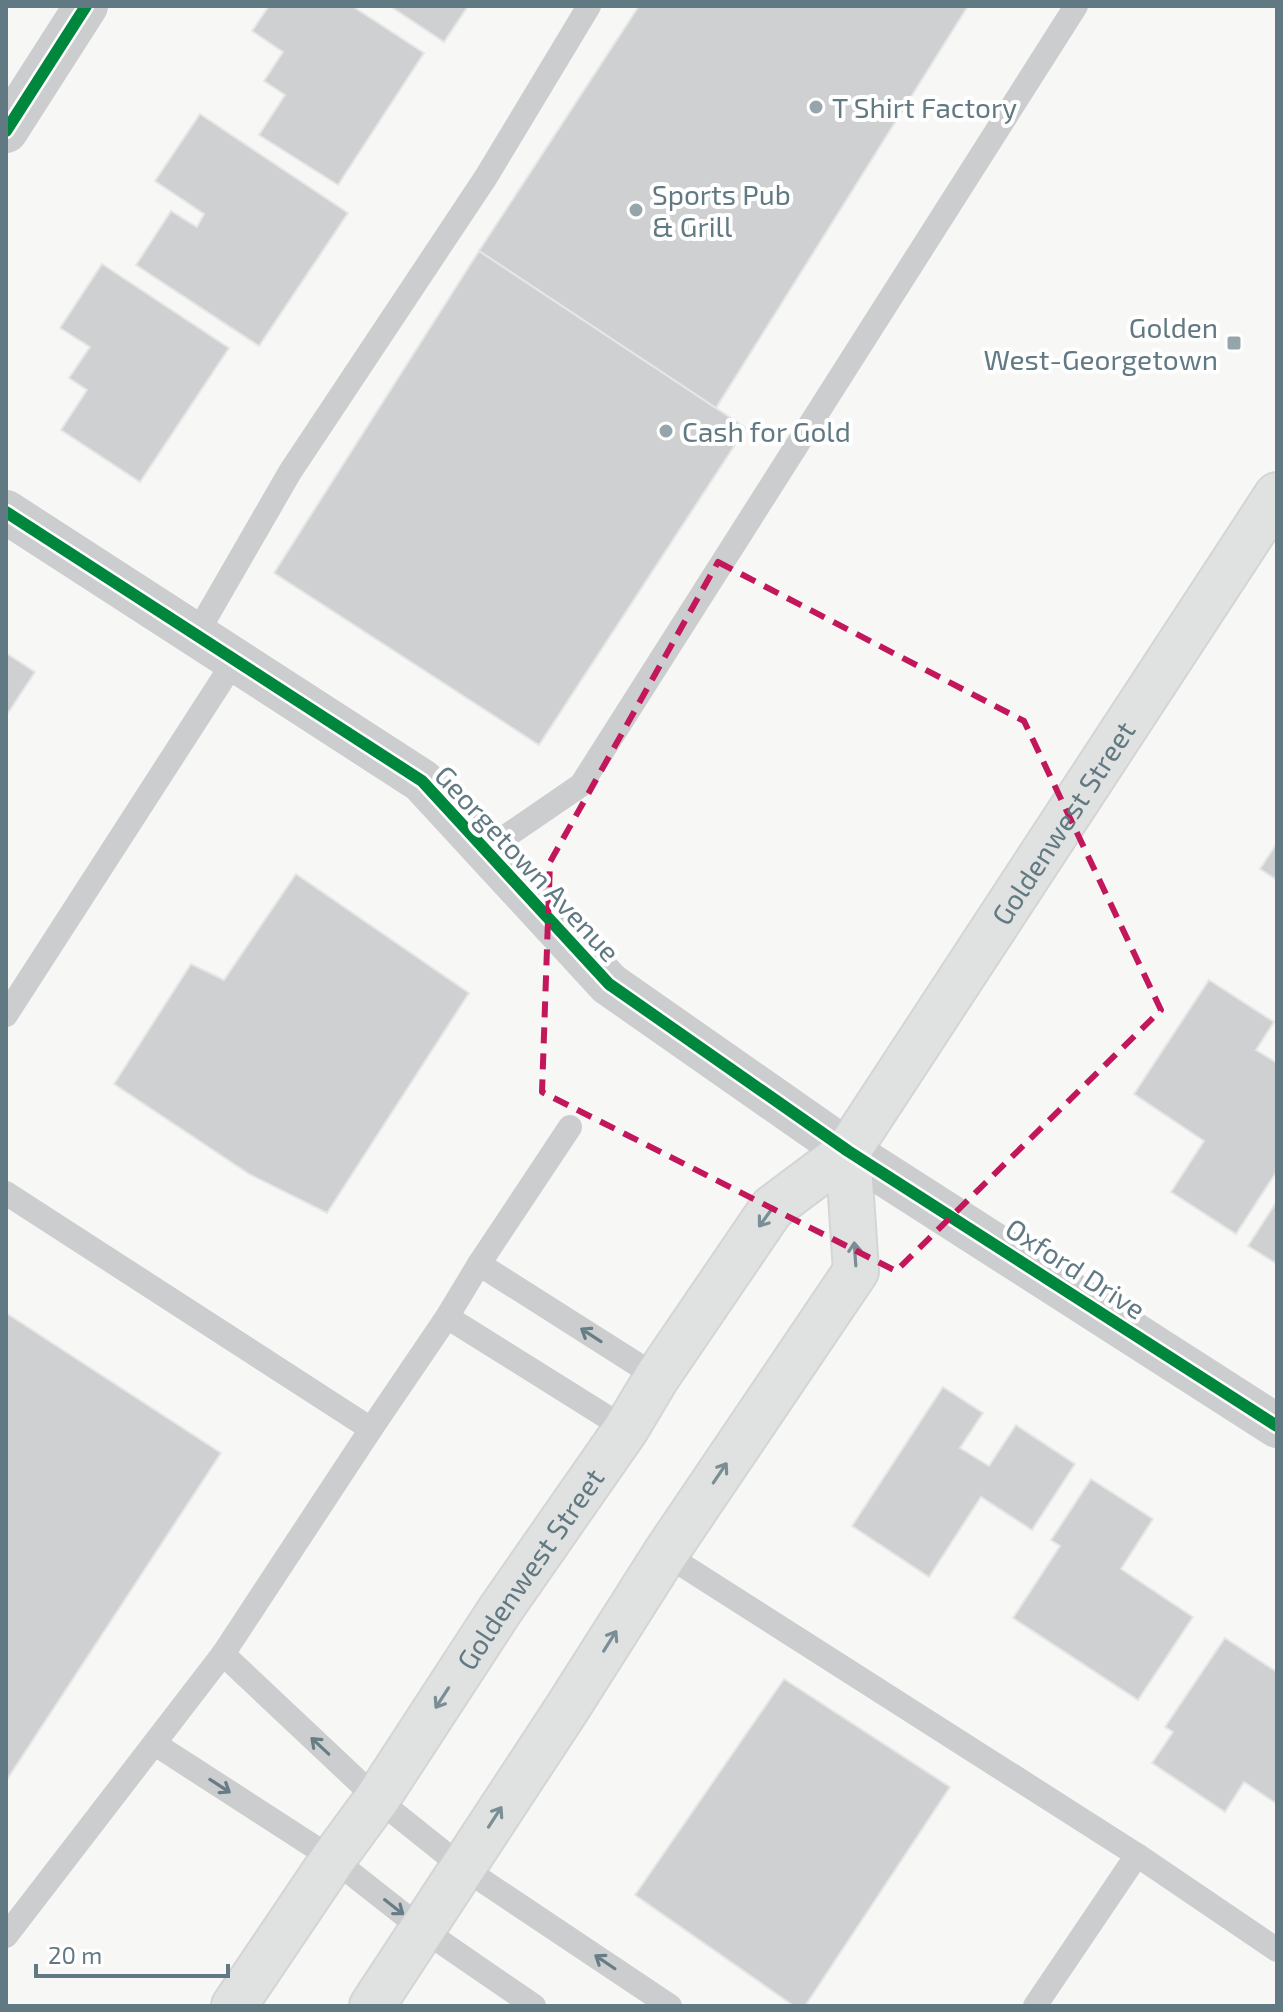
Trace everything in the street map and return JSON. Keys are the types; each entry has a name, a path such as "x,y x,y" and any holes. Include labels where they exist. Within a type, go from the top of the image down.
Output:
{"main road":[{"name":"Goldenwest Street","path":"234,2006 377,1799 500,1610 626,1429 657,1377 772,1208 848,1151 1277,495"},
{"path":"372,2006 665,1554 856,1271 848,1151"}],"street":[{"path":"6,131 86,6"},
{"name":"Georgetown Avenue","path":"6,512 422,781 609,984 848,1151"},
{"name":"Oxford Drive","path":"848,1151 1277,1426"}],"lane":[{"path":"196,635 290,472 486,177 589,6"},
{"path":"486,850 581,785 1076,6"},
{"path":"6,1015 235,660"},
{"path":"6,1936 223,1654 570,1127"},
{"path":"6,1193 371,1429"},
{"path":"479,1264 657,1377"},
{"path":"447,1317 626,1429"},
{"path":"665,1554 1137,1855 1277,1950"},
{"path":"223,1654 377,1799 462,1867 670,2006"},
{"path":"155,1744 333,1859 422,1929 534,2006"},
{"path":"1035,2006 1137,1855"}],"highlighted area":[{"path":"718,562 1024,721 1161,1010 896,1271 542,1092 550,862"}],"building":[{"path":"269,6 352,6 424,53 338,185 259,135 285,95 264,81 283,52 252,31"},
{"path":"390,6 468,6 444,42"},
{"path":"639,6 968,6 716,408 479,251"},
{"path":"200,114 348,213 259,346 136,265 171,211 197,227 204,214 155,181"},
{"path":"479,251 746,428 539,745 274,573"},
{"path":"102,264 229,348 140,482 61,430 87,390 69,378 90,347 60,328"},
{"path":"6,653 35,672 6,716"},
{"path":"1277,843 1277,880 1260,869"},
{"path":"296,874 469,993 327,1213 249,1174 114,1084 191,964 224,980"},
{"path":"1209,980 1274,1022 1256,1050 1277,1063 1277,1171 1236,1234 1171,1192 1204,1141 1134,1094"},
{"path":"1277,1201 1277,1264 1248,1246"},
{"path":"6,1313 221,1453 6,1781"},
{"path":"943,1387 983,1413 960,1448 989,1466 1016,1425 1075,1464 1032,1530 981,1497 929,1577 852,1526"},
{"path":"1091,1479 1153,1519 1121,1569 1193,1617 1138,1700 1013,1618 1060,1546 1051,1540"},
{"path":"1225,1638 1277,1672 1277,1804 1244,1782 1225,1812 1152,1763 1173,1732 1165,1727"},
{"path":"784,1679 950,1787 805,2006 794,2006 635,1895"}],"cycle path":[{"path":"6,131 86,6"},
{"path":"6,512 422,781 609,984 848,1151 1277,1426"}],"place":[{"name":"T Shirt Factory","path":"816,107"},
{"name":"Sports Pub & Grill","path":"636,210"},
{"name":"Golden West-Georgetown","path":"1234,343"},
{"name":"Cash for Gold","path":"666,431"}]}
